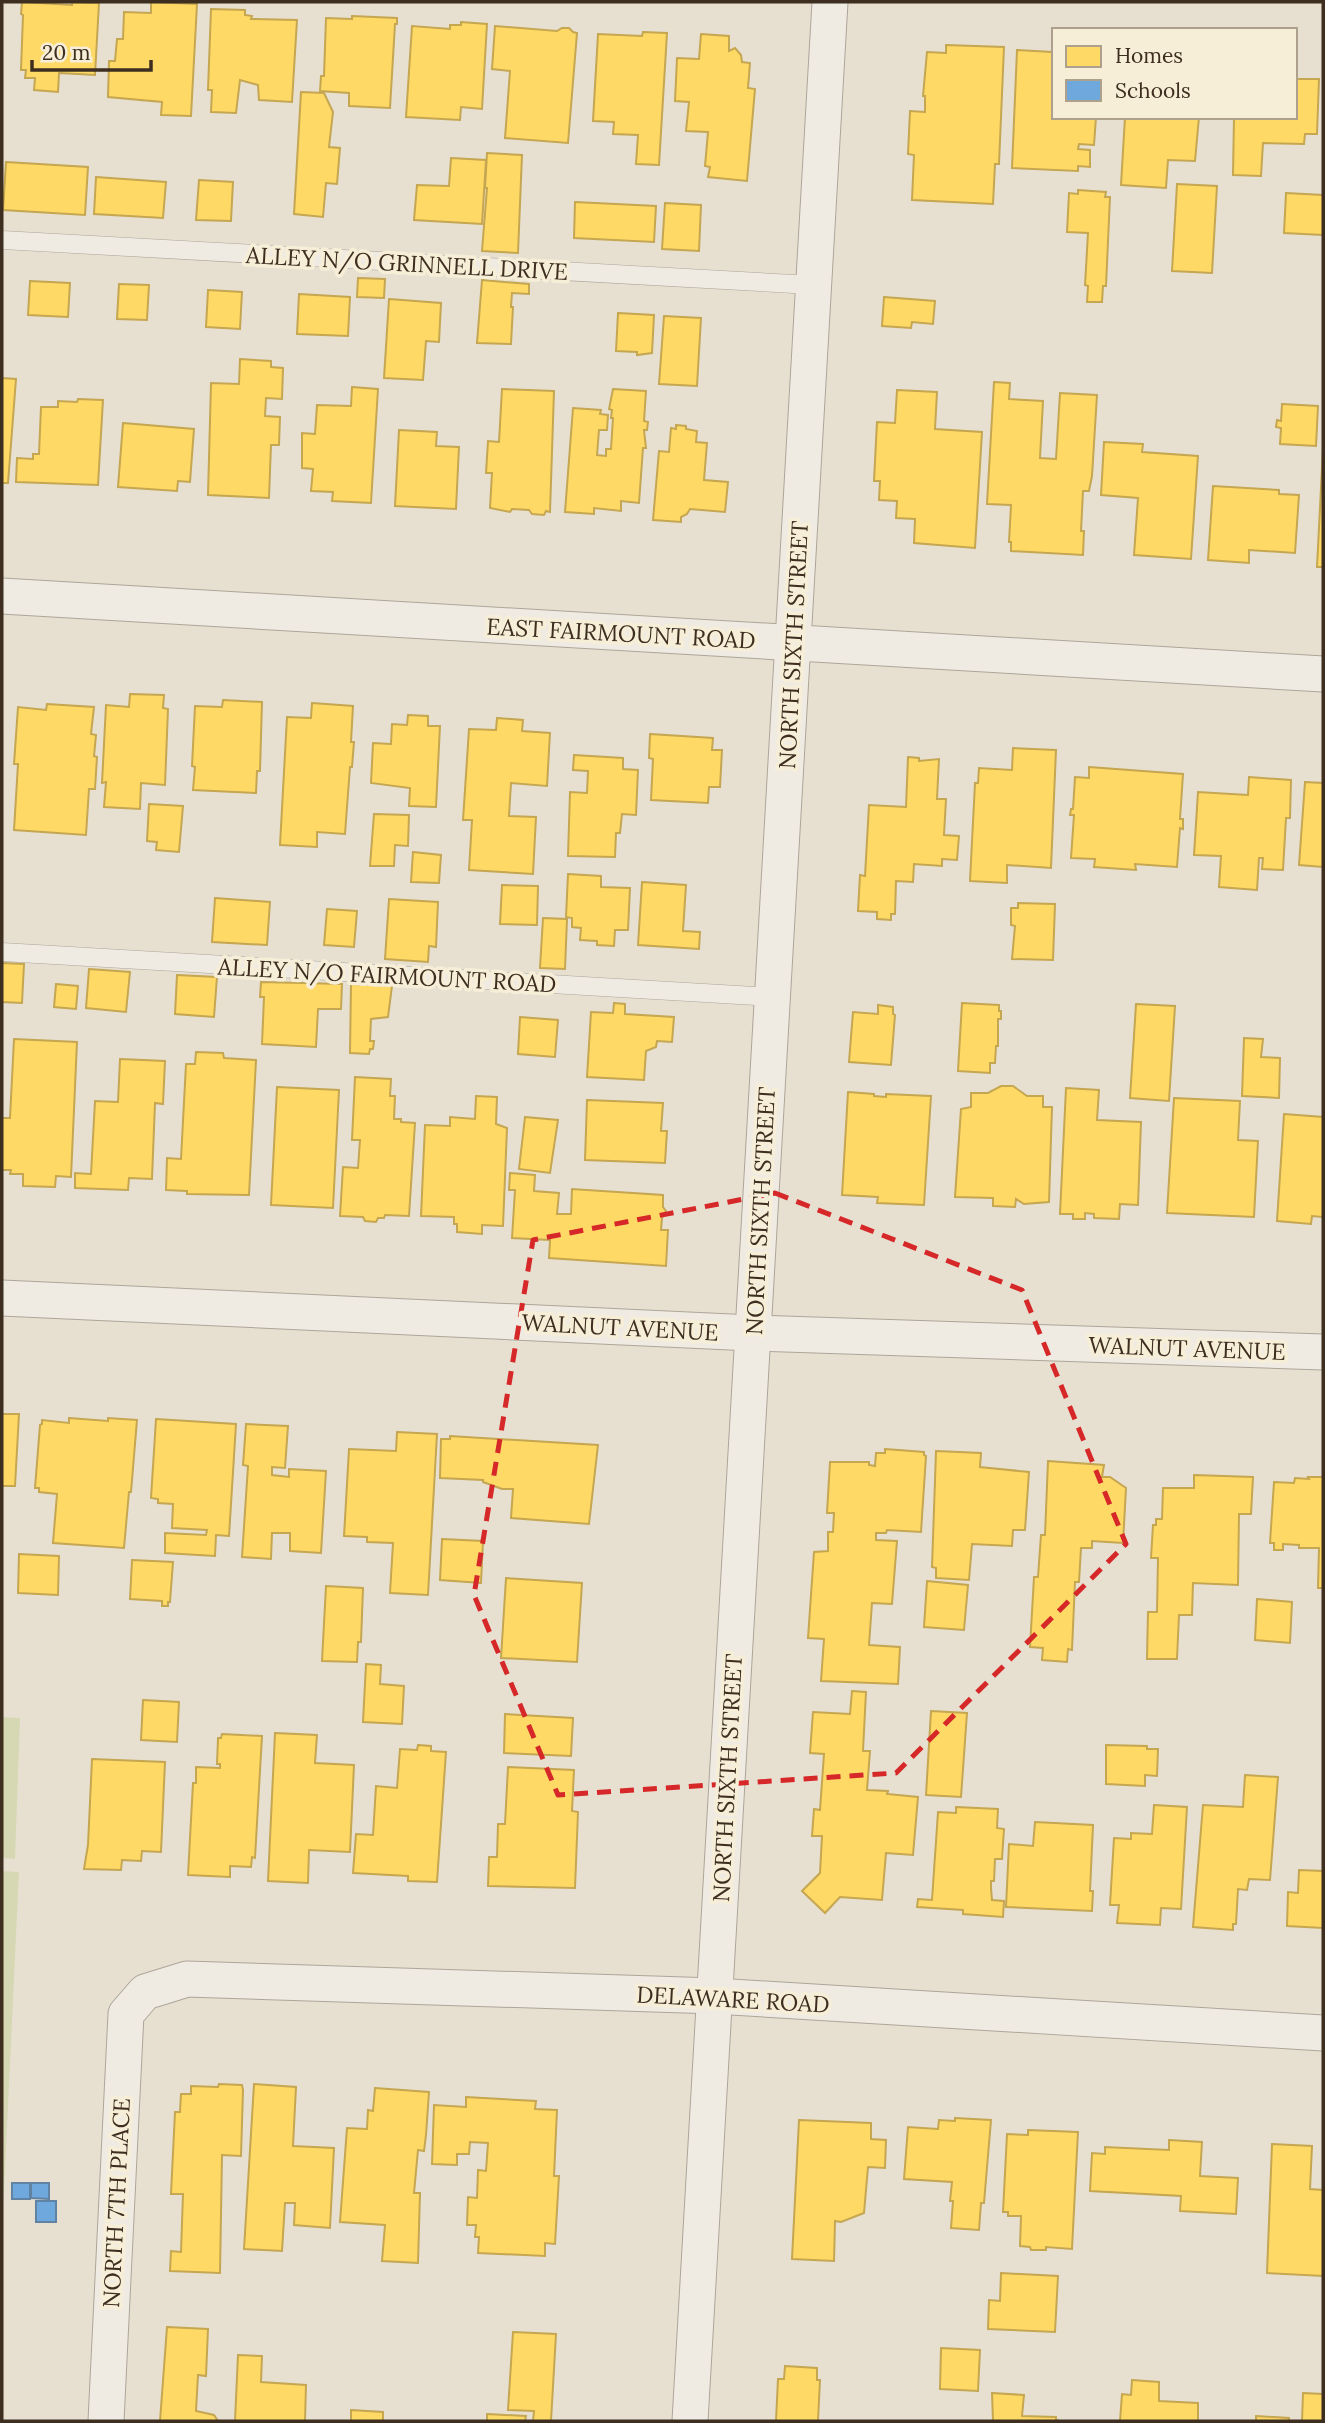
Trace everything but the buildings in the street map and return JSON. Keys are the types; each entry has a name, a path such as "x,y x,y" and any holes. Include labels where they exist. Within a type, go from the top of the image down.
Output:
{"street":[{"name":"NORTH SIXTH STREET","path":"690,2421 830,2"},
{"name":"EAST FAIRMOUNT ROAD","path":"2,596 1323,674"},
{"name":"WALNUT AVENUE","path":"2,1298 752,1333 1323,1352"},
{"name":"DELAWARE ROAD","path":"145,1992 187,1979 715,1996 1323,2034"},
{"name":"NORTH 7TH PLACE","path":"106,2421 126,2014 145,1992"}],"lane":[{"name":"ALLEY N/O GRINNELL DRIVE","path":"2,240 812,285"},
{"name":"ALLEY N/O FAIRMOUNT ROAD","path":"2,952 772,997"}],"highlighted area":[{"path":"775,1193 1022,1290 1126,1544 896,1773 558,1795 474,1595 533,1240"}],"green space":[{"path":"2,1717 20,1718 15,1859 2,1858"},
{"path":"2,1871 19,1872 2,2233"}]}
